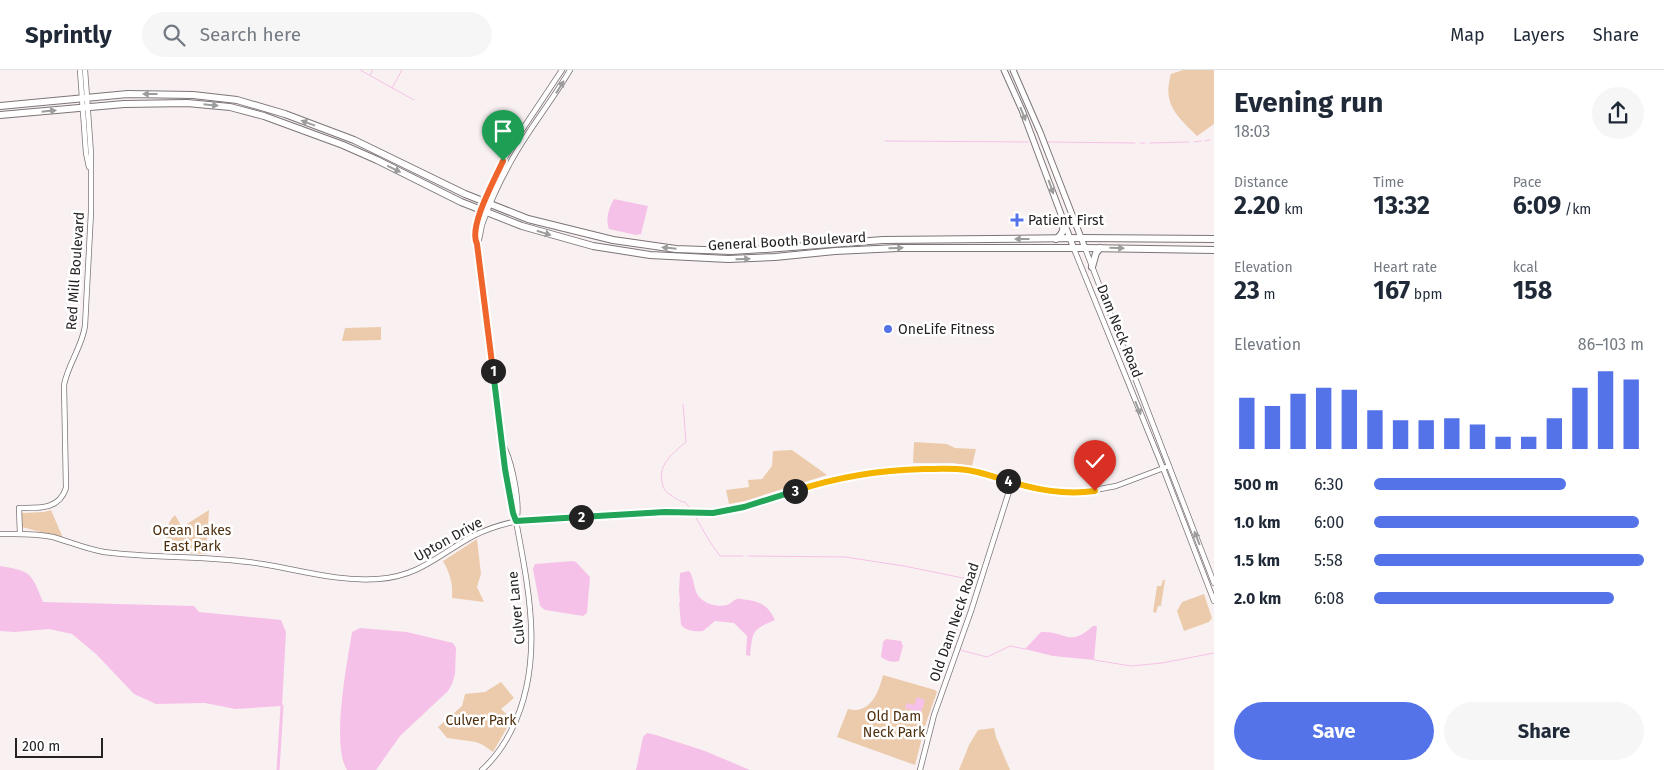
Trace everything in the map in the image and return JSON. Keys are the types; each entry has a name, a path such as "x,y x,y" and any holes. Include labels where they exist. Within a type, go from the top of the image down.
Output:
{"highway":[{"name":"General Booth Boulevard","path":"0,106 128,94 193,95 237,100 360,142 456,190 528,219 621,242 676,249 731,251 883,240 1214,239"},
{"name":"General Booth Boulevard","path":"0,115 124,104 187,103 220,106 249,112 343,145 484,212 542,232 593,246 650,255 744,259 898,248 1214,250"},
{"path":"1056,239 1064,230 1063,219"},
{"path":"1092,267 1095,255 1100,248"}],"main road":[{"path":"80,70 85,98"},
{"path":"85,70 85,98"},
{"path":"488,204 510,149 562,70"},
{"path":"488,204 516,151 570,70"},
{"name":"Dam Neck Road","path":"1004,70 1022,110 1074,249 1214,601"},
{"name":"Dam Neck Road","path":"1013,70 1085,248 1214,583"},
{"name":"Red Mill Boulevard","path":"20,534 20,508 50,507 60,499 66,488 64,385 68,370 82,341 85,326 91,212 90,176 86,153 85,98"},
{"name":"Culver Lane","path":"482,770 495,756 514,726 523,703 532,659 531,616 516,521 518,512 512,471 503,446 477,244 474,239 476,227 488,204"},
{"path":"1115,351 1123,347"},
{"name":"Upton Drive","path":"0,534 50,537 102,551 243,561 343,578 374,580 414,571 437,559 464,541 483,532 516,521 665,512 705,514 744,507 826,481 860,474 890,471 957,469 1054,492 1084,492 1116,486 1169,466"},
{"name":"Old Dam Neck Road","path":"920,770 934,715 1012,482"},
{"path":"1202,571 1208,569"}],"green space":[{"path":"1183,70 1214,70 1214,124 1197,136 1173,109 1168,94 1171,74"},
{"path":"381,327 381,340 342,341 345,328"},
{"path":"914,442 947,444 955,448 976,449 972,466 953,463 914,463"},
{"path":"792,450 827,475 745,501 729,504 726,490 749,487 748,480 762,479 772,466 773,451"},
{"path":"51,510 63,538 22,527 22,513"},
{"name":"Ocean Lakes East Park","path":"209,510 206,554 168,552 166,549 167,531 169,522 175,515 182,527"},
{"path":"477,539 481,574 477,587 484,602 452,598 448,570 443,561"},
{"path":"1163,580 1165,580 1161,606 1158,606 1156,613 1153,612 1157,586 1161,586"},
{"path":"1204,594 1212,618 1209,622 1184,631 1177,611 1182,602"},
{"name":"Old Dam Neck Park","path":"883,675 937,692 925,726 915,765 837,737 848,709 862,709 868,705 876,695"},
{"name":"Culver Park","path":"501,682 514,698 501,709 512,719 493,752 476,742 447,738 438,727 462,706 465,694 485,692"},
{"path":"994,728 1010,770 959,770 969,745 978,730"}],"shaded area":[{"path":"614,199 648,206 641,234 636,235 609,229 607,222 608,214"},
{"path":"573,561 590,577 587,613 583,616 545,610 540,606 533,569 535,564"},
{"path":"0,566 19,570 29,575 33,579 43,602 194,606 199,612 281,620 286,632 282,706 235,709 205,703 156,704 134,694 96,654 72,634 49,629 15,632 0,631"},
{"path":"689,571 698,595 706,602 724,606 741,599 761,604 770,612 775,620 757,629 753,636 750,656 746,655 747,636 734,623 715,621 703,631 688,630 681,625 679,602 680,573"},
{"path":"1093,626 1097,626 1094,660 1053,656 1025,649 1041,632 1073,637 1085,633"},
{"path":"360,628 407,632 453,643 456,648 455,674 448,691 400,736 376,770 347,770 342,758 340,742 344,683 352,632"},
{"path":"886,639 901,641 903,646 899,661 885,660 881,657 883,642"},
{"path":"917,697 925,700 921,713 905,708 907,703 914,705"},
{"path":"647,733 705,751 750,770 636,770 643,737"}],"waterway":[{"path":"360,70 414,100"},
{"path":"370,75 373,70"},
{"path":"392,88 402,70"},
{"path":"1205,141 1210,140"},
{"path":"885,141 1028,142"},
{"path":"1194,142 1201,141"},
{"path":"1047,142 1135,143"},
{"path":"1150,143 1189,142"},
{"path":"1140,143 1145,143"},
{"path":"683,404 686,442 668,459 661,476 666,491 678,500 685,502 693,512"},
{"path":"695,516 720,556 743,556"},
{"path":"748,556 845,557 904,566 973,580 951,647 955,648"},
{"path":"960,650 987,657 1010,646 1025,649"},
{"path":"1094,660 1131,666 1162,663 1214,653"},
{"path":"278,770 282,706"}],"place":[{"name":"Patient First","path":"1017,220"},
{"name":"OneLife Fitness","path":"888,329"}],"route":[{"path":"503,161 477,222 474,239 477,244 503,454 516,521 665,512 705,514 744,507 826,481 860,474 909,470 966,470 1043,490 1064,493 1095,491"}]}
